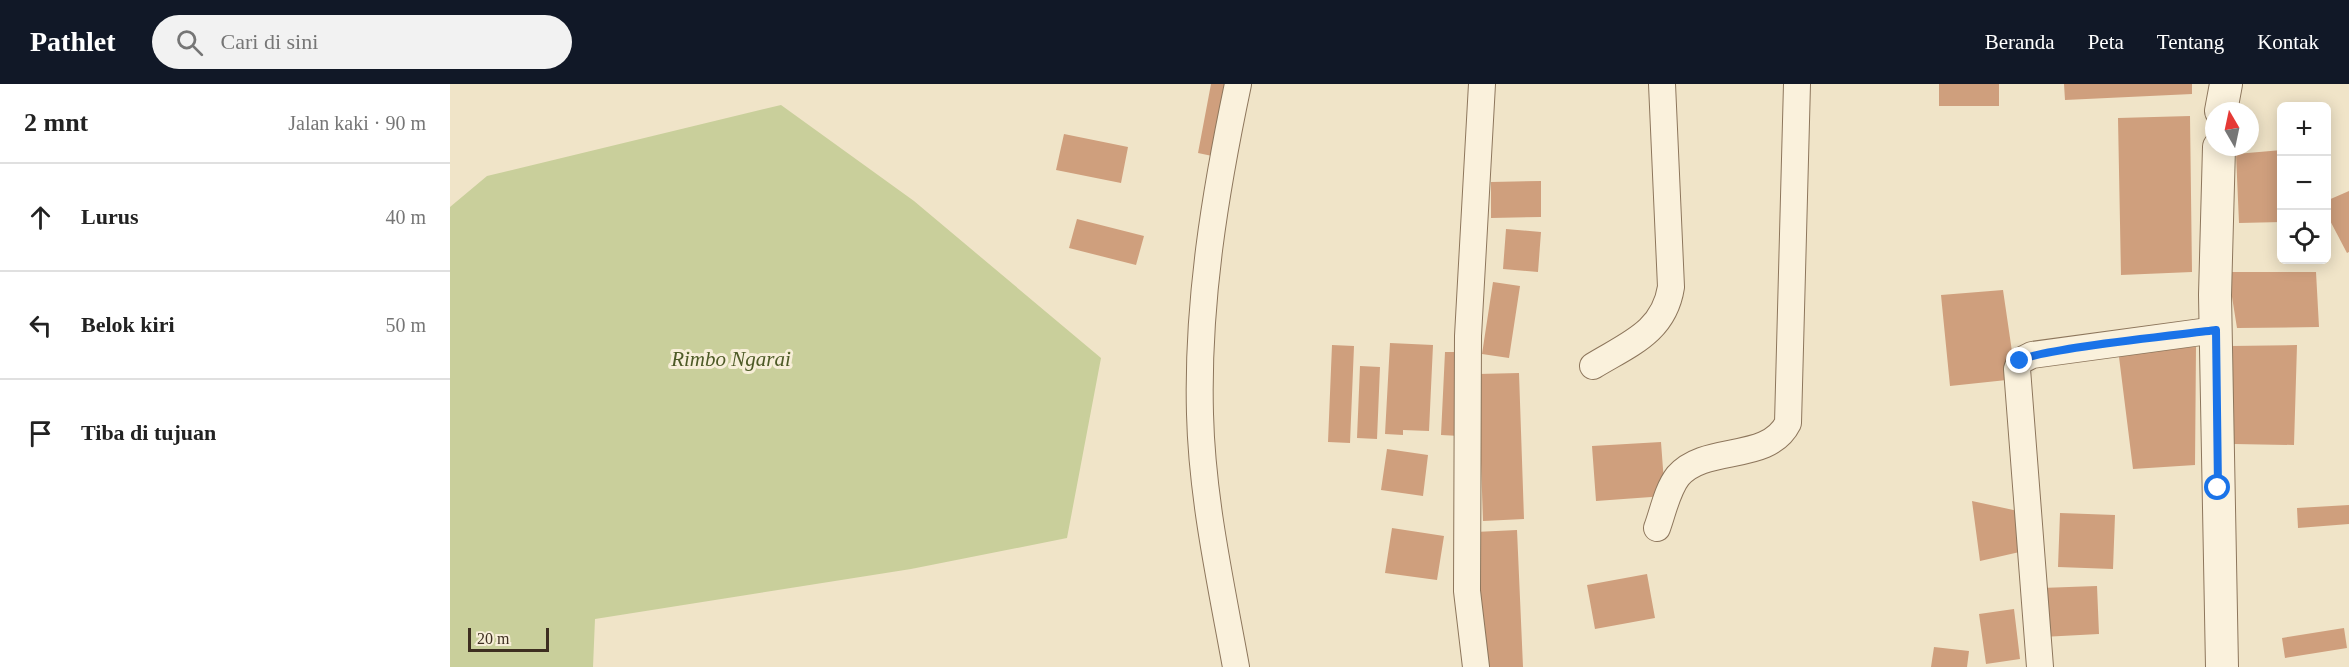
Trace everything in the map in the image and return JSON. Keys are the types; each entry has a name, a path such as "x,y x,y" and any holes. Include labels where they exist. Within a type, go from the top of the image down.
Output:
{"street":[{"path":"1236,667 1204,468 1200,353 1218,179 1238,84"},
{"path":"1476,667 1467,591 1467,347 1482,84"},
{"path":"1593,366 1648,332 1660,320 1668,304 1671,287 1662,84"},
{"path":"1657,528 1672,485 1679,475 1698,463 1773,442 1783,434 1788,423 1797,84"},
{"path":"2223,102 2226,84"},
{"path":"2219,156 2216,330 2222,667"},
{"path":"2040,667 2018,369 2020,361 2025,357 2053,352 2216,330"}],"green space":[{"name":"Rimbo Ngarai","path":"781,105 914,201 1101,358 1067,538 911,569 595,619 593,667 450,667 450,207 487,176"}],"building":[{"path":"1211,84 1231,84 1217,157 1198,153"},
{"path":"1939,84 1999,84 1999,106 1939,106"},
{"path":"2064,84 2192,84 2192,94 2065,100"},
{"path":"2190,116 2192,272 2121,275 2118,118"},
{"path":"1064,134 1128,147 1121,183 1056,170"},
{"path":"2277,150 2277,222 2239,223 2236,156 2259,156 2259,152"},
{"path":"1541,181 1541,217 1491,218 1491,182"},
{"path":"2349,191 2349,252 2347,253 2331,223 2331,199"},
{"path":"1077,219 1144,236 1136,265 1069,248"},
{"path":"1506,229 1541,232 1538,272 1503,269"},
{"path":"2228,272 2316,272 2319,327 2237,328"},
{"path":"1493,282 1520,286 1509,358 1482,354"},
{"path":"2003,290 2016,379 1950,386 1941,295"},
{"path":"1390,343 1433,345 1429,431 1403,430 1403,435 1385,434"},
{"path":"1332,345 1354,346 1350,443 1328,442"},
{"path":"2297,345 2294,445 2234,444 2231,346"},
{"path":"2196,347 2195,465 2133,469 2118,349"},
{"path":"1445,352 1463,352 1460,436 1441,435"},
{"path":"1360,366 1380,367 1377,439 1357,438"},
{"path":"1519,373 1524,519 1483,521 1478,374"},
{"path":"1661,442 1665,496 1596,501 1592,446"},
{"path":"1387,449 1428,455 1423,496 1381,490"},
{"path":"1972,501 2018,511 2024,551 1980,561"},
{"path":"2349,505 2349,524 2298,528 2297,508"},
{"path":"2060,513 2115,515 2113,569 2058,567"},
{"path":"1392,528 1444,536 1437,580 1385,573"},
{"path":"1517,530 1523,667 1481,667 1475,532"},
{"path":"1647,574 1655,618 1595,629 1587,585"},
{"path":"2097,586 2099,634 2042,637 2041,588"},
{"path":"2014,609 2020,659 1986,664 1979,614"},
{"path":"2344,628 2347,648 2285,658 2282,638"},
{"path":"1934,647 1969,651 1967,667 1931,667"}],"route":[{"path":"2020,361 2025,357 2053,352 2216,330 2218,488"}]}
